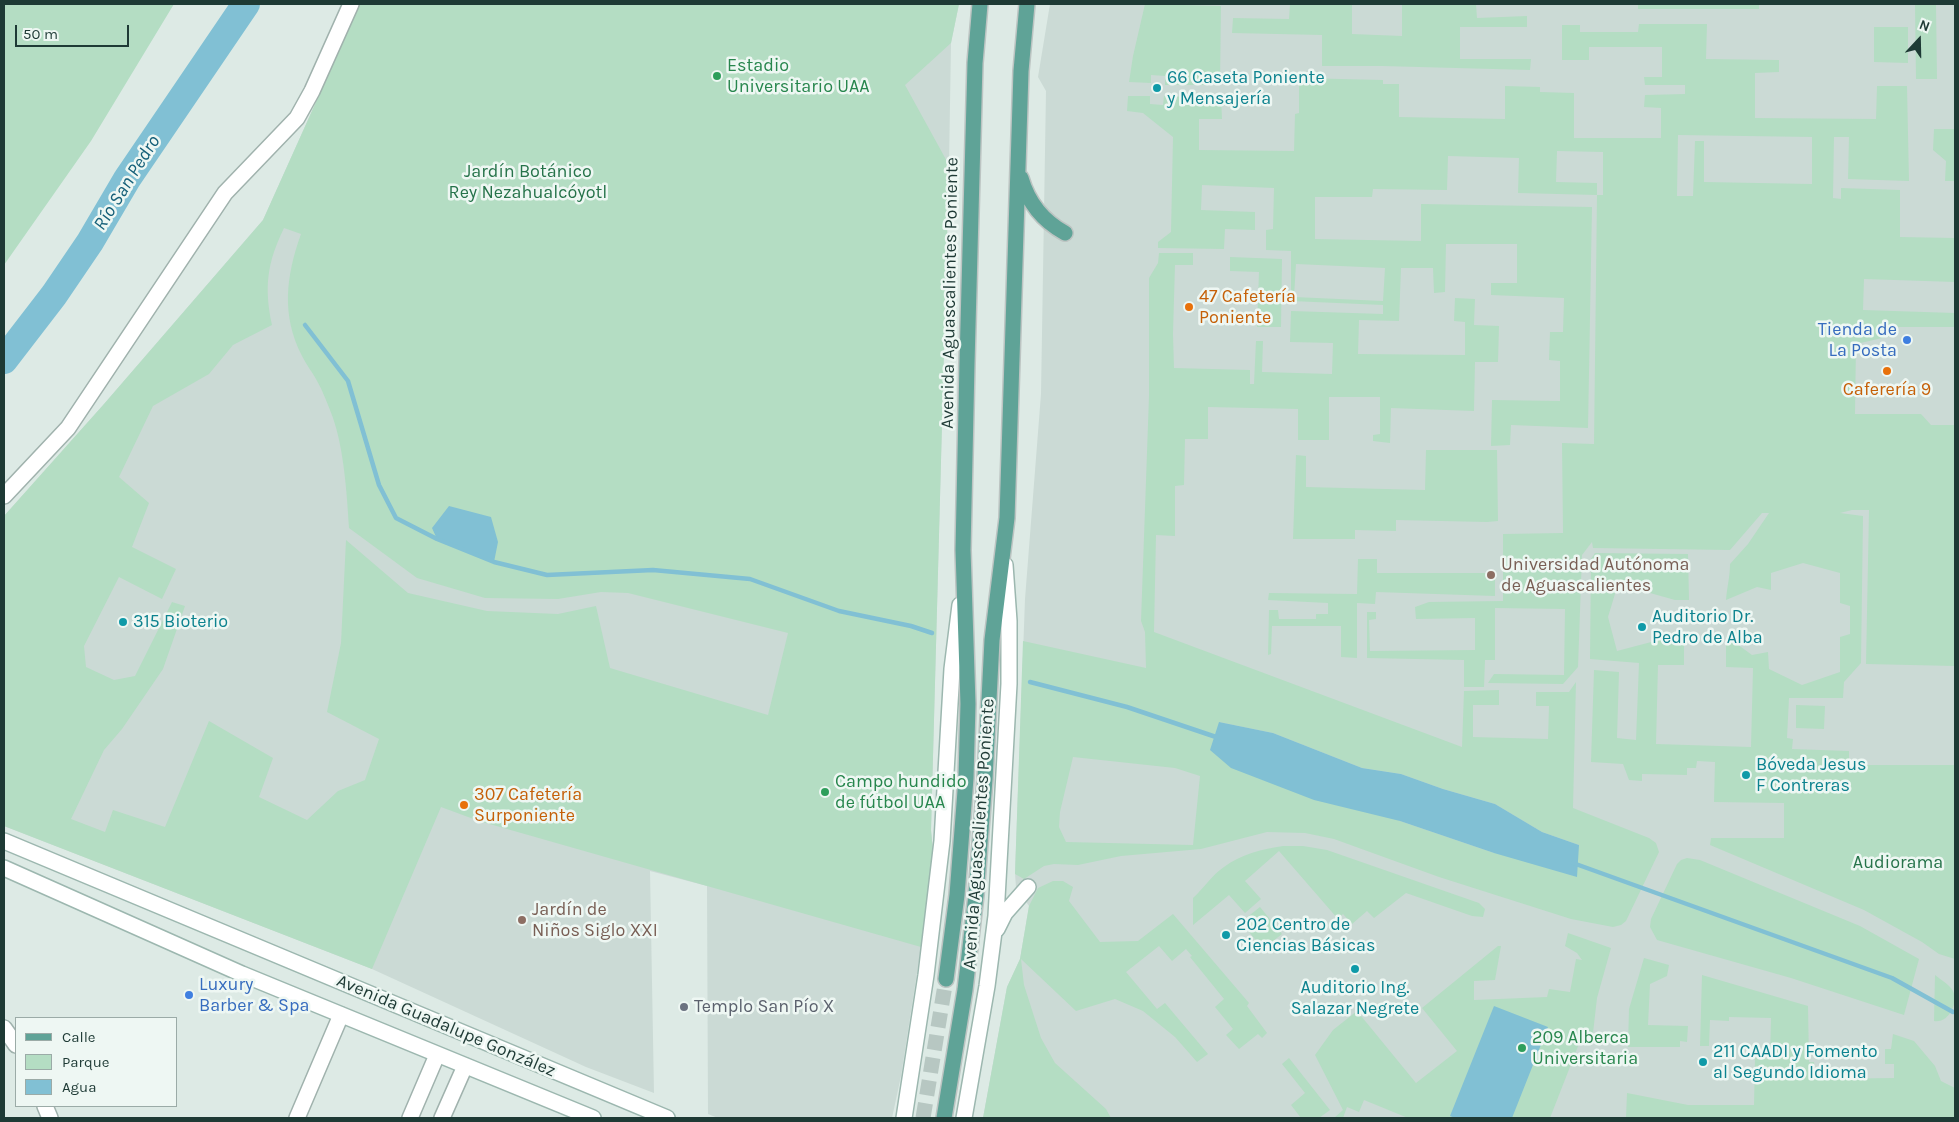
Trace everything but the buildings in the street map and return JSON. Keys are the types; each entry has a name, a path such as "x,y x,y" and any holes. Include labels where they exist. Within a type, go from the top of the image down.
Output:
{"main road":[{"name":"Avenida Aguascalientes Poniente","path":"946,979 957,895 966,778 968,704 963,584 966,363 975,63 980,4"},
{"name":"Avenida Aguascalientes Poniente","path":"944,1118 974,914 982,828 992,640 1007,518 1022,52 1027,4"},
{"path":"1018,171 1029,198 1046,220 1065,234"}],"street":[{"path":"4,496 68,428 225,193 297,118 312,90 351,4"},
{"name":"Avenida Aguascalientes Poniente","path":"964,1118 993,939 1000,856 1008,694 1009,621 1004,550"},
{"name":"Avenida Aguascalientes Poniente","path":"904,1118 926,975 942,841 952,669 963,584"},
{"name":"Avenida Guadalupe González","path":"4,841 667,1118"},
{"name":"Avenida Guadalupe González","path":"4,868 242,974 592,1118"},
{"path":"993,939 1005,913 1028,887"},
{"path":"297,1118 341,1015"},
{"path":"4,1028 15,1044"},
{"path":"410,1118 438,1055"},
{"path":"442,1118 465,1066"}],"shaded area":[{"path":"360,4 959,4 951,43 931,830 935,872 901,1076 892,1118 718,1118 708,1114 707,886 650,871 654,1093 586,1067 372,969 4,826 4,516 104,404 263,220"},
{"name":"Universidad Autónoma de Aguascalientes","path":"1050,4 1955,4 1955,1118 983,1118 1007,987 1020,959 1029,906 1016,888 1015,873 1025,599 1041,394 1046,91 1038,77"}],"green space":[{"path":"4,4 174,4 91,141 4,265"},
{"name":"Jardín Botánico Rey Nezahualcóyotl","path":"360,4 959,4 951,43 905,85 949,165 931,830 935,872 921,947 479,821 441,807 372,969 4,826 4,516 104,404 263,220","holes":["284,228 301,234 289,280 288,310 295,341 323,393 337,431 344,472 349,528 417,578 485,598 558,599 601,592 628,593 788,633 768,715 610,668 596,606 558,614 487,611 408,593 346,540 341,643 327,712 379,739 365,780 338,791 307,820 259,797 273,758 209,721 165,827 113,810 105,832 71,819 104,750 122,729 163,669 185,606 172,602 135,676 114,680 86,667 84,646 119,577 162,599 176,569 132,547 149,503 119,477 153,406 209,374 233,345 272,325 268,287 274,253"]},
{"path":"1145,4 1221,6 1220,85 1165,85 1165,76 1151,75 1151,83 1129,82"},
{"path":"1290,4 1352,4 1352,34 1402,36 1402,4 1476,4 1477,18 1527,16 1527,27 1460,27 1460,59 1531,59 1530,70 1322,66 1322,35 1232,33 1233,18 1289,19"},
{"path":"1638,4 1759,4 1759,9 1638,9"},
{"path":"1877,4 1936,4 1937,79 1916,79 1915,5"},
{"name":"Audiorama","path":"1639,24 1707,24 1706,59 1779,60 1779,72 1755,73 1755,118 1876,119 1877,86 1907,86 1909,181 1848,179 1849,137 1834,137 1833,198 1841,199 1841,188 1900,190 1900,237 1955,238 1955,282 1864,279 1863,310 1955,313 1955,327 1892,327 1891,336 1856,344 1855,414 1921,414 1931,425 1955,425 1955,666 1866,664 1869,510 1852,510 1840,513 1863,516 1861,663 1844,682 1843,698 1789,698 1787,738 1793,739 1792,749 1849,751 1849,765 1955,765 1955,959 1939,954 1922,942 1864,910 1710,845 1711,838 1784,838 1784,803 1714,802 1715,762 1697,761 1696,768 1687,768 1687,775 1642,774 1642,781 1629,780 1623,764 1591,762 1594,670 1619,672 1617,738 1636,740 1639,663 1590,659 1591,559 1595,553 1688,554 1689,600 1675,600 1618,584 1608,617 1617,651 1674,636 1684,636 1684,665 1658,665 1656,744 1751,747 1753,668 1726,667 1726,636 1752,655 1768,652 1769,669 1802,685 1840,672 1840,637 1850,634 1850,606 1840,603 1840,573 1803,563 1771,573 1771,590 1757,587 1726,600 1730,564 1748,544 1769,513 1762,513 1730,550 1593,548 1592,542 1582,555 1578,667 1563,684 1488,683 1494,674 1564,675 1565,609 1495,608 1495,660 1485,660 1484,687 1464,687 1464,660 1367,658 1367,612 1376,612 1376,619 1369,620 1370,651 1475,650 1475,618 1416,619 1415,607 1429,602 1503,601 1503,534 1563,533 1562,443 1594,444 1597,195 1518,193 1519,158 1448,156 1447,190 1373,189 1372,197 1315,197 1315,239 1421,241 1421,204 1592,207 1588,428 1511,425 1510,445 1491,446 1492,400 1560,401 1560,361 1549,360 1550,332 1563,332 1564,298 1491,295 1491,283 1517,283 1517,244 1446,244 1445,292 1434,293 1433,268 1401,268 1399,321 1359,320 1358,354 1465,355 1465,322 1454,321 1455,298 1475,299 1474,325 1499,326 1498,362 1475,362 1474,411 1391,408 1390,443 1373,441 1373,435 1380,434 1380,397 1329,397 1329,440 1298,440 1298,409 1208,407 1208,439 1185,439 1184,485 1175,486 1175,536 1156,535 1154,632 1462,747 1464,691 1499,690 1499,705 1473,705 1473,737 1548,739 1549,706 1536,706 1536,692 1569,692 1576,682 1573,808 1649,838 1656,843 1659,852 1626,921 1621,925 1613,927 1571,919 1439,877 1334,839 1305,833 1267,832 1201,849 1121,856 1078,865 1054,864 1044,866 1024,879 1015,874 1023,641 1146,668 1145,632 1141,621 1149,396 1149,278 1158,263 1159,253 1193,253 1193,265 1175,265 1174,368 1250,370 1250,384 1254,384 1256,341 1263,341 1262,372 1332,374 1333,343 1290,342 1291,311 1383,314 1383,305 1291,301 1291,251 1266,250 1266,230 1273,229 1274,188 1202,185 1201,210 1255,212 1255,230 1225,229 1224,249 1158,248 1158,242 1171,232 1173,137 1143,113 1127,111 1128,96 1150,96 1150,104 1163,105 1164,96 1221,98 1222,119 1199,119 1199,150 1294,151 1295,114 1299,113 1299,78 1383,80 1383,84 1399,84 1399,117 1505,119 1505,86 1540,87 1540,92 1574,93 1574,138 1661,138 1661,108 1644,107 1645,95 1685,94 1685,85 1645,85 1644,77 1662,77 1662,47 1589,47 1589,60 1562,60 1562,25 1580,25 1580,32 1638,32","holes":["1678,135 1812,137 1812,184 1704,182 1704,141 1695,141 1693,196 1677,196","1557,151 1603,152 1603,195 1597,195 1597,183 1556,182","1296,264 1385,268 1383,301 1294,297","1219,722 1273,733 1362,768 1401,774 1443,789 1495,804 1542,832 1579,845 1494,853 1400,821","1073,757 1175,768 1200,776 1193,845 1066,842 1059,827 1060,812"]},
{"path":"1874,27 1908,27 1908,63 1874,62"},
{"path":"1934,129 1955,129 1955,181 1945,181 1946,161 1933,150"},
{"path":"1230,257 1282,259 1281,327 1257,327 1259,272 1230,271"},
{"path":"1426,450 1497,450 1498,521 1396,520 1396,531 1355,530 1355,539 1293,539 1296,455 1306,456 1306,487 1425,490"},
{"path":"1358,559 1377,559 1377,573 1495,573 1495,596 1376,592 1375,604 1357,603 1357,658 1341,657 1341,626 1272,626 1271,654 1268,655 1269,610 1278,610 1279,619 1316,619 1316,614 1328,614 1328,603 1268,600 1269,593 1357,594"},
{"path":"1796,705 1825,706 1824,729 1796,728"},
{"path":"1283,846 1303,846 1327,850 1479,903 1485,909 1483,917 1472,916 1406,893 1374,918 1367,911 1352,924 1343,914 1338,919 1279,851 1245,881 1261,899 1245,913 1229,895 1193,925 1193,898 1220,870 1245,855"},
{"path":"1687,858 1700,860 1860,926 1919,959 1904,1015 1791,978 1657,940 1650,927 1651,919 1677,864"},
{"path":"1053,881 1063,881 1073,887 1069,901 1100,942 1138,941 1173,914 1249,1003 1247,1006 1267,1033 1262,1038 1258,1034 1239,1049 1226,1035 1233,1029 1215,1007 1224,999 1190,957 1192,956 1186,949 1172,961 1159,946 1126,972 1157,1009 1165,1003 1208,1054 1197,1062 1175,1037 1143,1011 1115,999 1076,1011 1021,959 1024,985 1041,1038 1055,1063 1106,1109 1111,1118 983,1118 1007,987 1020,959 1029,906 1038,888"},
{"path":"1260,907 1282,934 1263,949 1241,922"},
{"path":"1568,933 1611,948 1597,998 1593,1033 1584,1031 1550,1118 1408,1118 1364,1100 1359,1112 1347,1107 1343,1118 1334,1118 1343,1110 1315,1055 1333,1030 1357,1011 1416,1083 1457,1051 1422,1008 1498,946 1501,946 1495,980 1474,981 1474,1000 1547,997 1549,989 1570,992 1576,959 1582,960 1577,953 1565,946"},
{"path":"1644,958 1669,965 1667,976 1650,984 1648,1025 1688,1026 1687,1042 1680,1041 1680,1047 1628,1047 1629,1009"},
{"path":"1702,975 1808,1006 1809,1062 1814,1062 1815,1079 1894,1078 1894,1064 1885,1064 1885,1049 1891,1049 1893,1034 1914,1041 1935,1066 1941,1081 1955,1088 1955,1118 1626,1118 1627,1093 1688,1105 1754,1105 1755,1058 1770,1059 1771,1018 1729,1017 1729,1021 1710,1020 1709,1046 1700,1046"},
{"path":"1935,975 1953,991 1955,1001 1948,1016 1939,1021 1934,1021"},
{"path":"1289,1058 1330,1110 1319,1118 1301,1118 1291,1105 1305,1093 1282,1064"}],"water":[{"path":"449,506 491,517 498,542 494,562 437,539 432,528"},
{"path":"1219,722 1273,733 1362,768 1401,774 1443,789 1495,804 1542,832 1579,845 1577,877 1494,853 1400,821 1314,800 1231,768 1210,750"},
{"path":"1494,1006 1548,1027 1512,1118 1455,1118 1450,1116"}],"waterway":[{"name":"Río San Pedro","path":"4,360 54,295 90,242 127,179 246,4"},
{"path":"305,325 348,381 379,485 396,518 437,539 494,562 547,575 653,570 750,579 839,611 911,626 932,633"},
{"path":"1030,682 1127,707 1219,738"},
{"path":"1573,863 1892,978 1953,1012"}],"tunnel":[{"path":"923,1118 946,979"}],"place":[{"name":"Estadio Universitario UAA","path":"717,76"},
{"name":"66 Caseta Poniente y Mensajería","path":"1157,88"},
{"name":"47 Cafetería Poniente","path":"1189,307"},
{"name":"Tienda de La Posta","path":"1907,340"},
{"name":"Caferería 9","path":"1887,371"},
{"name":"Universidad Autónoma de Aguascalientes","path":"1491,575"},
{"name":"315 Bioterio","path":"123,622"},
{"name":"Auditorio Dr. Pedro de Alba","path":"1642,627"},
{"name":"Bóveda Jesus F Contreras","path":"1746,775"},
{"name":"Campo hundido de fútbol UAA","path":"825,792"},
{"name":"307 Cafetería Surponiente","path":"464,805"},
{"name":"Jardín de Niños Siglo XXI","path":"522,920"},
{"name":"202 Centro de Ciencias Básicas","path":"1226,935"},
{"name":"Auditorio Ing. Salazar Negrete","path":"1355,969"},
{"name":"Luxury Barber & Spa","path":"189,995"},
{"name":"Templo San Pío X","path":"684,1007"},
{"name":"209 Alberca Universitaria","path":"1522,1048"},
{"name":"211 CAADI y Fomento al Segundo Idioma","path":"1703,1062"}]}
